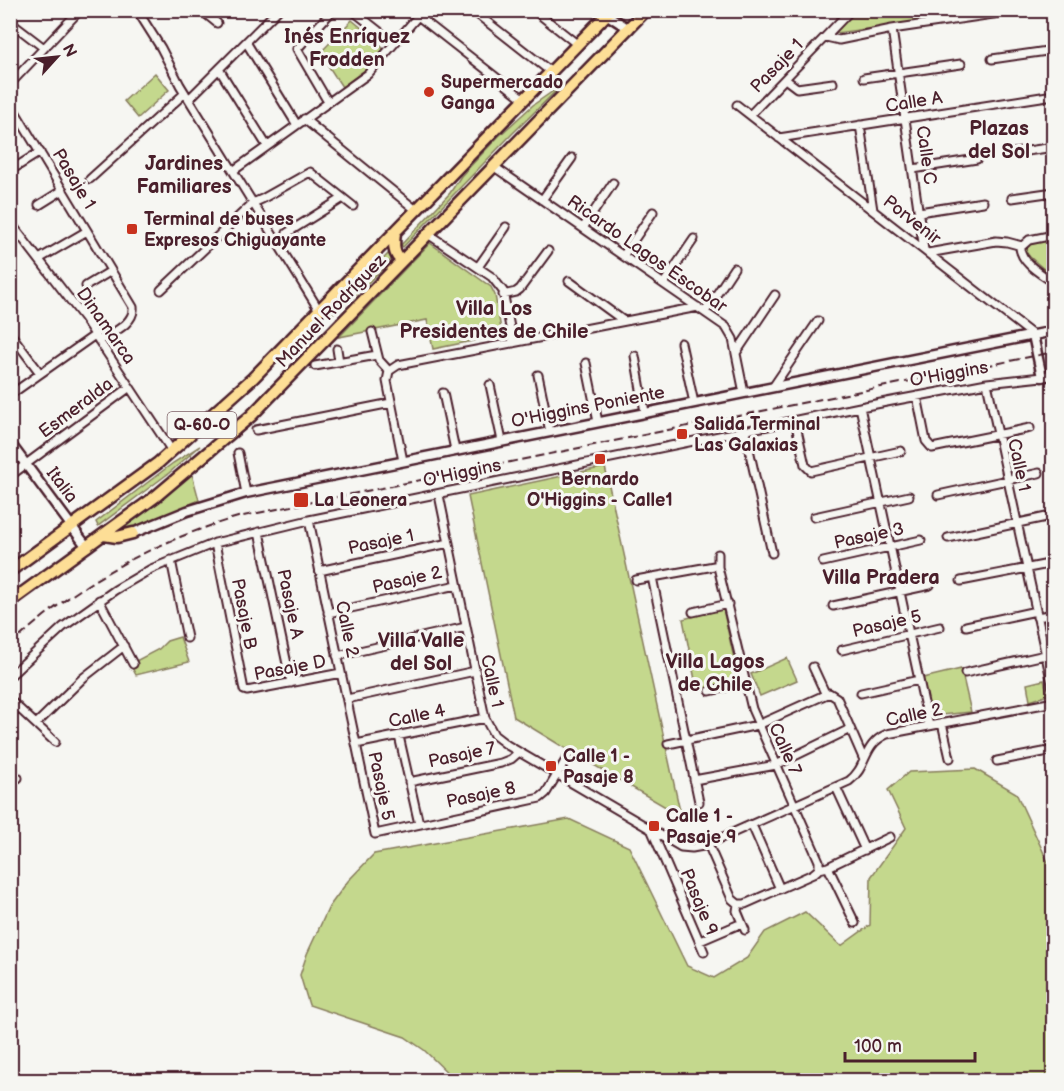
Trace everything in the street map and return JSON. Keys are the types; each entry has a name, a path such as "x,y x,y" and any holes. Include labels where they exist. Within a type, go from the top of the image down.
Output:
{"main road":[{"name":"Manuel Rodríguez","path":"10,602 104,536 177,480 251,416 646,10"},
{"name":"Manuel Rodríguez","path":"10,571 172,451 253,378 578,45 606,12"},
{"path":"395,232 395,251 402,261"},
{"path":"104,536 117,537 133,533"}],"street":[{"path":"10,84 80,10"},
{"path":"137,10 187,96 319,310"},
{"path":"201,10 217,22"},
{"path":"90,179 219,69 278,10"},
{"path":"328,102 297,49 333,10"},
{"path":"352,10 394,43"},
{"path":"472,10 551,72"},
{"path":"534,10 578,45"},
{"name":"Pasaje 1","path":"750,115 851,10"},
{"path":"973,10 980,16"},
{"path":"826,37 839,40 892,29 1020,10"},
{"path":"606,12 629,29"},
{"path":"233,171 372,70 418,13 519,96 526,98"},
{"path":"10,22 44,48"},
{"name":"Calle C","path":"892,29 926,252"},
{"path":"246,42 297,125"},
{"path":"992,59 1053,50"},
{"path":"864,78 961,64"},
{"path":"219,69 267,146"},
{"path":"785,79 797,88 833,83"},
{"name":"Calle A","path":"779,138 1053,95"},
{"name":"Pasaje 1","path":"10,103 14,115 40,152 111,271"},
{"name":"Porvenir","path":"737,105 1033,335"},
{"path":"304,119 416,210"},
{"path":"860,125 873,210"},
{"path":"1007,154 1053,147"},
{"path":"16,167 40,152"},
{"path":"543,200 572,158"},
{"path":"913,169 977,159"},
{"name":"Ricardo Lagos Escobar","path":"493,166 726,327 733,339 744,393"},
{"path":"161,290 253,203 309,172 352,206"},
{"path":"583,228 613,183"},
{"path":"39,205 63,190"},
{"path":"1012,198 1053,192"},
{"path":"287,234 343,198"},
{"path":"919,212 983,202"},
{"path":"623,256 653,212"},
{"name":"Dinamarca","path":"10,222 97,338 172,451"},
{"path":"478,267 506,227"},
{"path":"39,259 87,231"},
{"path":"428,234 496,280 503,295 513,343"},
{"path":"1053,235 1029,240 1022,246 1021,255 1053,283"},
{"path":"664,283 694,239"},
{"path":"926,252 1002,241 1022,246"},
{"path":"503,295 520,289 548,250"},
{"path":"705,312 734,268"},
{"path":"10,395 40,373 131,320 134,314 132,305 111,271 86,286"},
{"path":"569,281 624,321"},
{"path":"736,353 775,295"},
{"path":"403,461 387,378 389,370 398,365 698,307"},
{"path":"773,387 818,321"},
{"name":"O'Higgins Poniente","path":"133,533 187,511 246,493 1053,331"},
{"path":"372,332 381,365 389,370"},
{"path":"10,333 40,373"},
{"path":"1033,335 1042,377"},
{"path":"681,343 694,403"},
{"path":"337,349 339,362"},
{"path":"315,366 377,356"},
{"path":"635,356 645,412"},
{"path":"586,363 598,422"},
{"path":"538,375 550,432"},
{"name":"O'Higgins","path":"10,676 46,642 99,600 131,580 171,560 215,543 309,520 860,407 987,383 1053,376"},
{"name":"Calle 1","path":"987,383 1036,614 1048,658 1053,693"},
{"path":"490,385 502,441"},
{"name":"Esmeralda","path":"10,476 130,387"},
{"path":"443,393 455,450"},
{"path":"917,396 930,447 937,448 1030,428"},
{"path":"256,430 391,404"},
{"path":"860,407 929,726"},
{"path":"795,421 808,470 814,471 901,451"},
{"path":"745,431 772,553"},
{"name":"Italia","path":"10,443 87,548"},
{"path":"238,453 246,493"},
{"path":"938,495 1039,474"},
{"name":"Calle 1","path":"439,495 485,718 494,735 681,847 692,848 708,844"},
{"path":"814,518 909,496"},
{"path":"948,538 1051,516"},
{"name":"Calle 2","path":"309,520 356,744"},
{"name":"Pasaje A","path":"259,532 291,683"},
{"name":"Pasaje 3","path":"823,562 921,540"},
{"name":"Pasaje B","path":"215,543 244,691"},
{"name":"Pasaje 1","path":"319,571 449,543"},
{"name":"Calle 7","path":"718,554 718,567 745,683 758,725 819,861 819,869"},
{"path":"171,560 187,638"},
{"path":"960,581 1053,563"},
{"path":"636,580 718,567"},
{"path":"652,577 699,802"},
{"name":"Pasaje 2","path":"328,613 457,585"},
{"path":"833,606 930,585"},
{"path":"99,600 134,664"},
{"path":"693,612 728,604"},
{"path":"966,626 1036,614 1053,614"},
{"path":"337,656 466,627"},
{"name":"Pasaje 5","path":"842,650 939,627"},
{"path":"36,724 83,678 124,646"},
{"path":"965,673 1048,658"},
{"path":"813,667 825,693"},
{"path":"347,699 475,671"},
{"name":"Pasaje D","path":"244,691 341,673"},
{"path":"861,693 919,680"},
{"path":"710,691 745,683"},
{"path":"668,744 758,725 825,693 832,693 864,760"},
{"path":"10,700 55,742"},
{"name":"Calle 2","path":"708,844 856,776 873,743 882,737 1053,702"},
{"name":"Calle 4","path":"356,744 485,718"},
{"path":"942,723 950,758"},
{"path":"694,780 776,765 850,729"},
{"path":"399,736 419,824"},
{"name":"Pasaje 5","path":"356,744 375,834"},
{"path":"997,761 1053,750"},
{"name":"Pasaje 7","path":"409,782 501,763 511,759 519,752"},
{"name":"Pasaje 8","path":"375,834 540,798 546,793 570,753"},
{"path":"10,772 18,778"},
{"path":"836,787 865,850"},
{"path":"752,825 780,889"},
{"name":"Pasaje 9","path":"652,831 704,952"},
{"path":"708,844 732,899 738,904 745,904 891,837"},
{"path":"828,867 855,923"},
{"path":"700,941 743,926 737,911 738,904"}],"green space":[{"path":"854,11 970,11 969,15 836,33 836,30"},
{"path":"352,20 381,44 383,50 366,69 342,87 320,53"},
{"path":"155,73 169,90 138,118 124,101"},
{"path":"559,87 403,247 401,245 499,136 533,105"},
{"path":"1053,240 1053,277 1025,251 1030,244"},
{"path":"430,243 491,287 495,295 502,335 433,349 427,320 339,337"},
{"path":"388,254 392,257 391,260 355,296 332,314 331,313"},
{"path":"200,446 169,473 98,526 96,522 173,463"},
{"path":"605,467 681,816 514,717 468,496"},
{"path":"192,474 199,500 130,532 114,534"},
{"path":"723,609 739,681 697,690 683,619"},
{"path":"180,637 189,662 136,675 130,664 159,649 167,641"},
{"path":"787,658 797,680 760,696 751,674"},
{"path":"961,669 971,712 931,716 923,678"},
{"path":"1044,680 1048,695 1030,701 1027,684"},
{"path":"975,769 1016,793 1048,862 1053,863 1053,1080 455,1080 424,1050 405,1037 309,1005 300,975 307,954 329,907 348,881 374,854 569,819 629,847 687,966 714,978 747,958 765,932 805,912 841,946 870,925 871,877 906,828 888,790 909,772"}],"railway":[{"path":"10,646 61,603 116,568 175,539 238,517 1054,352"}],"place":[{"name":"Supermercado Ganga","path":"429,92"},
{"name":"Terminal de buses Expresos Chiguayante","path":"132,229"},
{"name":"Salida Terminal Las Galaxias","path":"682,434"},
{"name":"Bernardo O'Higgins - Calle1","path":"600,459"},
{"name":"La Leonera","path":"301,500"},
{"name":"Calle 1 - Pasaje 8","path":"551,766"},
{"name":"Calle 1 - Pasaje 9","path":"654,826"}],"district":[{"name":"Inés Enríquez Frodden","path":"347,48"},
{"name":"Plazas del Sol","path":"999,140"},
{"name":"Jardines Familiares","path":"184,176"},
{"name":"Villa Los Presidentes de Chile","path":"494,320"},
{"name":"Villa Pradera","path":"881,578"},
{"name":"Villa Valle del Sol","path":"421,652"},
{"name":"Villa Lagos de Chile","path":"715,674"}]}
